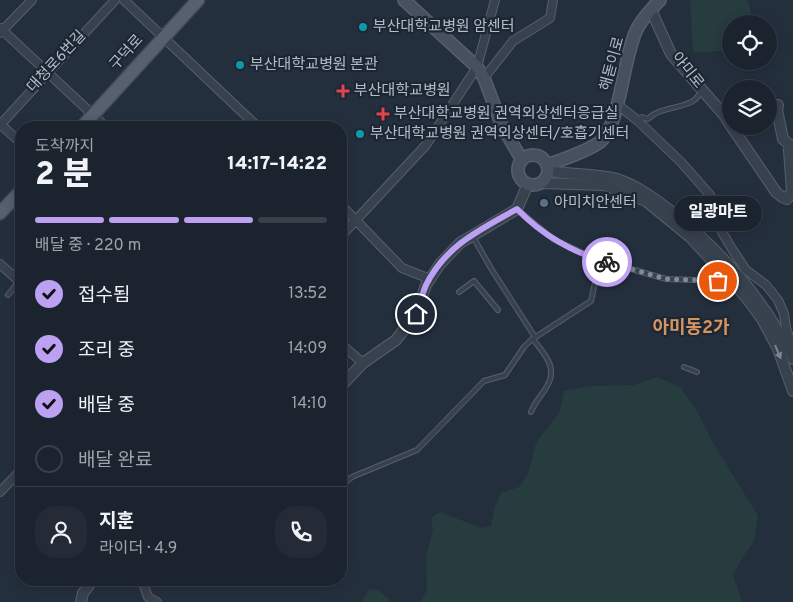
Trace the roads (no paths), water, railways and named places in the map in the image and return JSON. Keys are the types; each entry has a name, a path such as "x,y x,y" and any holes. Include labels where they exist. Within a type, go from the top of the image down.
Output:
{"main road":[{"name":"구덕로","path":"87,121 198,0"},
{"path":"404,0 477,67 484,78 502,126 522,160"},
{"name":"해돋이로","path":"548,168 601,141 610,126 618,106 626,66 638,28 660,0"},
{"path":"536,156 545,160 548,168 546,178 541,183 535,185 528,184 520,178 520,164 526,157 536,156"},
{"path":"0,213 15,197"}],"street":[{"path":"32,0 1,31 100,121"},
{"name":"대청로6번길","path":"0,125 114,0"},
{"path":"124,0 252,121"},
{"path":"347,230 426,144 477,67 495,0"},
{"path":"484,78 513,41 550,18 553,0"},
{"name":"아미로","path":"651,10 672,54 722,115"},
{"name":"아미로","path":"737,135 776,192 787,199 792,191 789,161 792,145 782,138 777,110 778,105"},
{"path":"618,106 637,120 681,162 710,195 722,232 736,256 746,270 766,286 778,300 784,314 786,328 793,349"},
{"path":"0,125 15,138"},
{"path":"565,158 564,167 573,173"},
{"path":"548,168 618,180 650,194 694,229 751,291 786,344 793,359"},
{"path":"541,183 604,185 646,201 690,238 745,296 762,319 778,349 793,391"},
{"path":"347,380 363,363 396,340 416,314 426,285 440,264 460,243 471,235 517,209 528,184"},
{"path":"347,211 402,268 430,279"},
{"path":"0,264 15,278"},
{"path":"347,349 363,363"},
{"path":"0,492 15,476"},
{"path":"81,602 83,593 88,586"},
{"path":"144,586 148,597 158,602"}],"lane":[{"path":"637,120 642,117 648,119 668,109 692,101 703,91"},
{"path":"517,209 553,239 600,260 666,279 732,281"},
{"path":"471,235 549,361 553,372 548,386 535,403 531,412"},
{"path":"347,481 352,477 417,450 484,382 505,375 524,347 534,338 591,301 600,260"},
{"path":"459,292 474,281 498,310"},
{"path":"8,295 15,287"},
{"path":"684,367 697,372"}],"place":[{"name":"부산대학교병원 암센터","path":"363,27"},
{"name":"부산대학교병원 본관","path":"240,65"},
{"name":"부산대학교병원","path":"343,91"},
{"name":"부산대학교병원 권역외상센터응급실","path":"383,114"},
{"name":"부산대학교병원 권역외상센터/호흡기센터","path":"360,134"},
{"name":"아미치안센터","path":"544,203"},
{"name":"일광마트","path":"718,281"}],"district":[{"name":"아미동2가","path":"691,328"}]}
